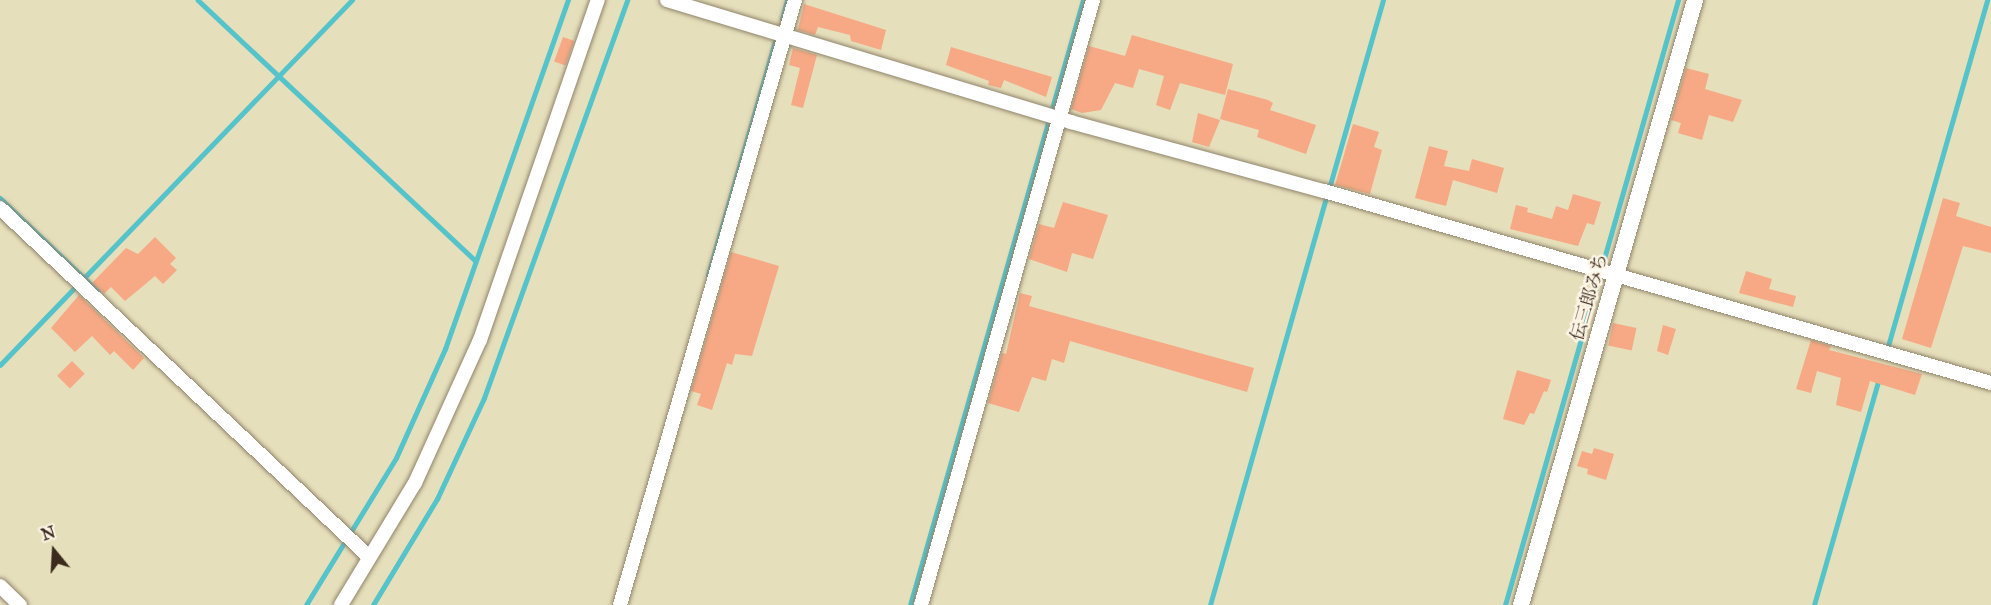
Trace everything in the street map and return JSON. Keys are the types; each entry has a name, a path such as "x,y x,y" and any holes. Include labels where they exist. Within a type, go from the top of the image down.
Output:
{"street":[{"path":"341,605 415,483 480,340 598,0"},
{"path":"667,0 1054,115 1991,383"},
{"path":"620,605 795,0"},
{"path":"921,605 1054,115 1094,0"},
{"name":"伝三郎みち","path":"1521,605 1606,274 1695,0"},
{"path":"0,208 369,557"},
{"path":"0,586 20,605"}],"building":[{"path":"804,4 886,30 881,50 851,41 850,35 818,27 815,35 798,30"},
{"path":"1132,35 1233,64 1225,95 1180,83 1170,110 1156,105 1164,76 1139,69 1133,88 1115,83 1101,110 1082,113 1071,109 1089,46 1125,56"},
{"path":"563,37 574,41 565,66 554,61"},
{"path":"951,47 1052,77 1046,97 1004,80 1001,88 988,85 989,81 946,65"},
{"path":"793,48 817,55 803,108 791,105 800,68 789,65"},
{"path":"1686,68 1709,74 1705,89 1742,100 1733,122 1709,115 1702,140 1678,133 1681,123 1671,120"},
{"path":"1228,89 1268,100 1273,103 1270,110 1316,125 1306,154 1257,137 1259,130 1220,119"},
{"path":"1198,113 1220,120 1209,147 1192,142"},
{"path":"1353,124 1379,132 1374,147 1382,150 1370,194 1335,185"},
{"path":"1429,146 1448,151 1444,166 1469,171 1472,159 1504,168 1497,193 1453,180 1446,206 1415,198"},
{"path":"1573,194 1601,202 1594,225 1587,223 1578,246 1510,229 1516,205 1528,208 1527,212 1552,219 1556,206 1568,210"},
{"path":"1943,198 1960,203 1956,216 1991,227 1991,253 1963,246 1931,348 1902,339"},
{"path":"1063,202 1108,215 1093,259 1072,253 1067,272 1029,259 1039,224 1054,228"},
{"path":"155,237 176,258 170,264 177,270 163,284 155,276 125,301 111,287 104,294 92,283 126,248 138,254"},
{"path":"731,252 779,266 752,356 735,354 732,365 727,363 712,410 697,405 701,394 691,391"},
{"path":"1746,271 1772,279 1769,289 1796,296 1793,307 1739,293"},
{"path":"1020,293 1032,296 1029,306 1254,368 1247,392 1070,341 1064,363 1052,359 1046,381 1032,377 1019,412 988,403 1002,353 1006,354"},
{"path":"79,295 144,358 133,370 114,351 110,355 92,336 75,352 51,328"},
{"path":"1613,323 1636,328 1632,350 1608,345"},
{"path":"1663,325 1676,329 1668,355 1657,351"},
{"path":"1811,340 1831,346 1829,350 1922,374 1915,395 1870,381 1861,412 1836,405 1841,378 1817,371 1811,393 1796,389"},
{"path":"72,361 85,374 70,389 57,376"},
{"path":"1517,370 1551,380 1534,414 1530,413 1524,425 1503,419"},
{"path":"1594,448 1614,454 1606,480 1587,474 1588,469 1577,466 1582,451 1592,454"}],"waterway":[{"path":"198,0 476,261"},
{"path":"0,365 352,0"},
{"path":"306,605 396,458 445,349 568,0"},
{"path":"373,605 437,499 484,398 627,0"},
{"path":"782,19 787,0"},
{"path":"910,605 1083,0"},
{"path":"1330,185 1383,0"},
{"path":"1505,605 1678,0"},
{"path":"1888,346 1987,0"},
{"path":"708,275 775,41"},
{"path":"0,198 98,291"},
{"path":"1210,605 1325,201"},
{"path":"1814,605 1879,379"}]}
